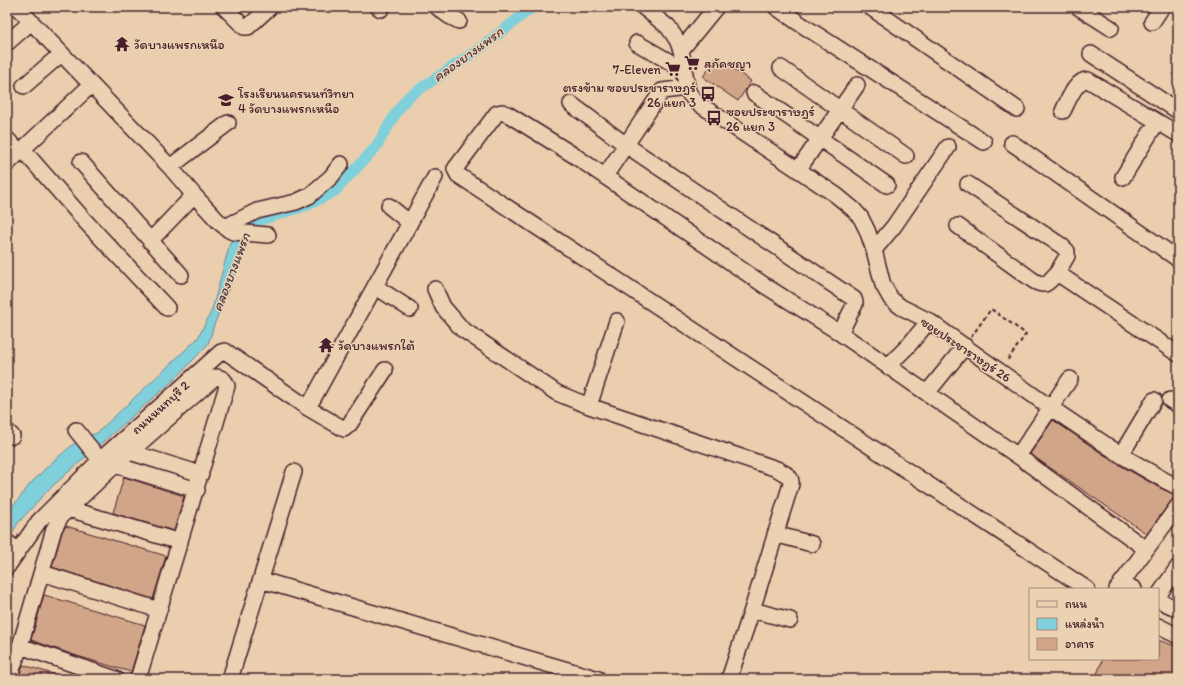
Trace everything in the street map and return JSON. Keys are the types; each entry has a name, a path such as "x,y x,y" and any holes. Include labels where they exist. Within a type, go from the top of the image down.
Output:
{"street":[{"path":"17,7 27,26 57,57 91,86 229,229 261,235"},
{"path":"224,7 244,27 246,27 270,7"},
{"path":"437,7 459,21"},
{"name":"ซอยประชาราษฎร์ 26","path":"643,7 668,26 677,40 681,50 688,92 696,102 836,195 853,209 861,218 874,250 883,285 891,299 900,307 929,321 1050,408 1121,455 1178,487"},
{"path":"681,50 716,7"},
{"path":"776,7 984,142"},
{"path":"870,7 1017,109"},
{"path":"1078,7 1111,28"},
{"path":"1152,22 1162,7"},
{"path":"7,43 27,26"},
{"path":"637,43 684,70"},
{"path":"1091,54 1178,111"},
{"path":"24,86 57,57"},
{"path":"781,68 906,156"},
{"path":"1063,111 1079,82 1088,80 1178,134"},
{"path":"7,164 91,86"},
{"path":"798,170 857,86"},
{"path":"605,176 662,91 687,88"},
{"path":"754,93 887,185"},
{"path":"572,104 626,145 854,299 855,302 840,333"},
{"path":"1085,588 458,175 455,169 497,113 502,112 605,176 767,287 840,333 1018,456 1146,549"},
{"path":"1123,177 1157,122"},
{"path":"170,167 228,123"},
{"path":"7,139 21,151 167,308"},
{"path":"1012,143 1178,259"},
{"path":"874,250 894,226 948,147"},
{"path":"80,162 181,275"},
{"path":"229,229 257,211 296,202 309,196 331,177 341,164"},
{"path":"308,408 376,287 435,177"},
{"path":"958,226 1041,285 1046,284 1057,273 1067,256 1067,251 1056,242 968,184"},
{"path":"150,241 194,194"},
{"path":"389,206 410,222"},
{"path":"1057,273 1178,354"},
{"path":"376,287 410,309"},
{"path":"435,289 443,308 462,329 557,393 589,406 777,469 788,475 792,480 729,679"},
{"path":"589,406 617,321"},
{"path":"888,366 908,346 929,321"},
{"path":"927,393 965,346"},
{"name":"ถนนนนทบุรี 2","path":"7,567 11,545 39,521 98,458 221,352 225,350 308,408 344,429 349,425 385,370"},
{"path":"9,679 57,522 61,516 115,465 216,377 220,377 225,380 227,386 138,679"},
{"path":"1018,456 1070,379"},
{"path":"1121,455 1154,400"},
{"path":"77,433 98,458"},
{"path":"130,452 201,474"},
{"path":"115,465 196,490"},
{"path":"230,679 294,472"},
{"path":"1124,587 1146,549 1178,506"},
{"path":"69,509 180,542"},
{"path":"775,534 812,544"},
{"path":"1159,595 1178,567"},
{"path":"42,573 159,610"},
{"path":"261,580 598,679"},
{"path":"1159,600 1178,609"},
{"path":"752,610 790,620"},
{"path":"1159,626 1178,636"},
{"path":"20,646 116,679"}],"path":[{"path":"965,346 991,309 1026,334 1000,371"}],"water":[{"path":"236,235 249,238 214,325 208,344 177,377 48,490 18,523 7,542 7,512 30,484 50,464 81,438 97,433 198,338 212,310 230,243"}],"building":[{"path":"716,57 751,81 738,101 703,77"},
{"path":"1053,420 1116,463 1160,488 1178,496 1171,501 1147,534 1030,454"},
{"path":"124,477 184,496 174,531 113,513"},
{"path":"66,526 166,556 153,599 52,567 62,532"},
{"path":"44,595 145,625 131,672 77,656 31,640"},
{"path":"1159,640 1178,647 1178,679 1095,679 1103,660 1159,660"},
{"path":"23,665 63,677 62,679 18,679"}],"waterway":[{"name":"คลองบางแพรก","path":"243,239 248,227 257,221 308,205 335,191 376,147 396,113 408,97 479,49 533,7"}],"place":[{"name":"วัดบางแพรกเหนือ","path":"122,44"},
{"name":"สุภัคชญา","path":"692,63"},
{"name":"7-Eleven","path":"673,69"},
{"name":"ตรงข้าม ซอยประชาราษฎร์ 26 แยก 3","path":"708,94"},
{"name":"โรงเรียนนครนนท์วิทยา 4 วัดบางแพรกเหนือ","path":"226,100"},
{"name":"ซอยประชาราษฎร์ 26 แยก 3","path":"714,118"},
{"name":"วัดบางแพรกใต้","path":"326,345"}]}
